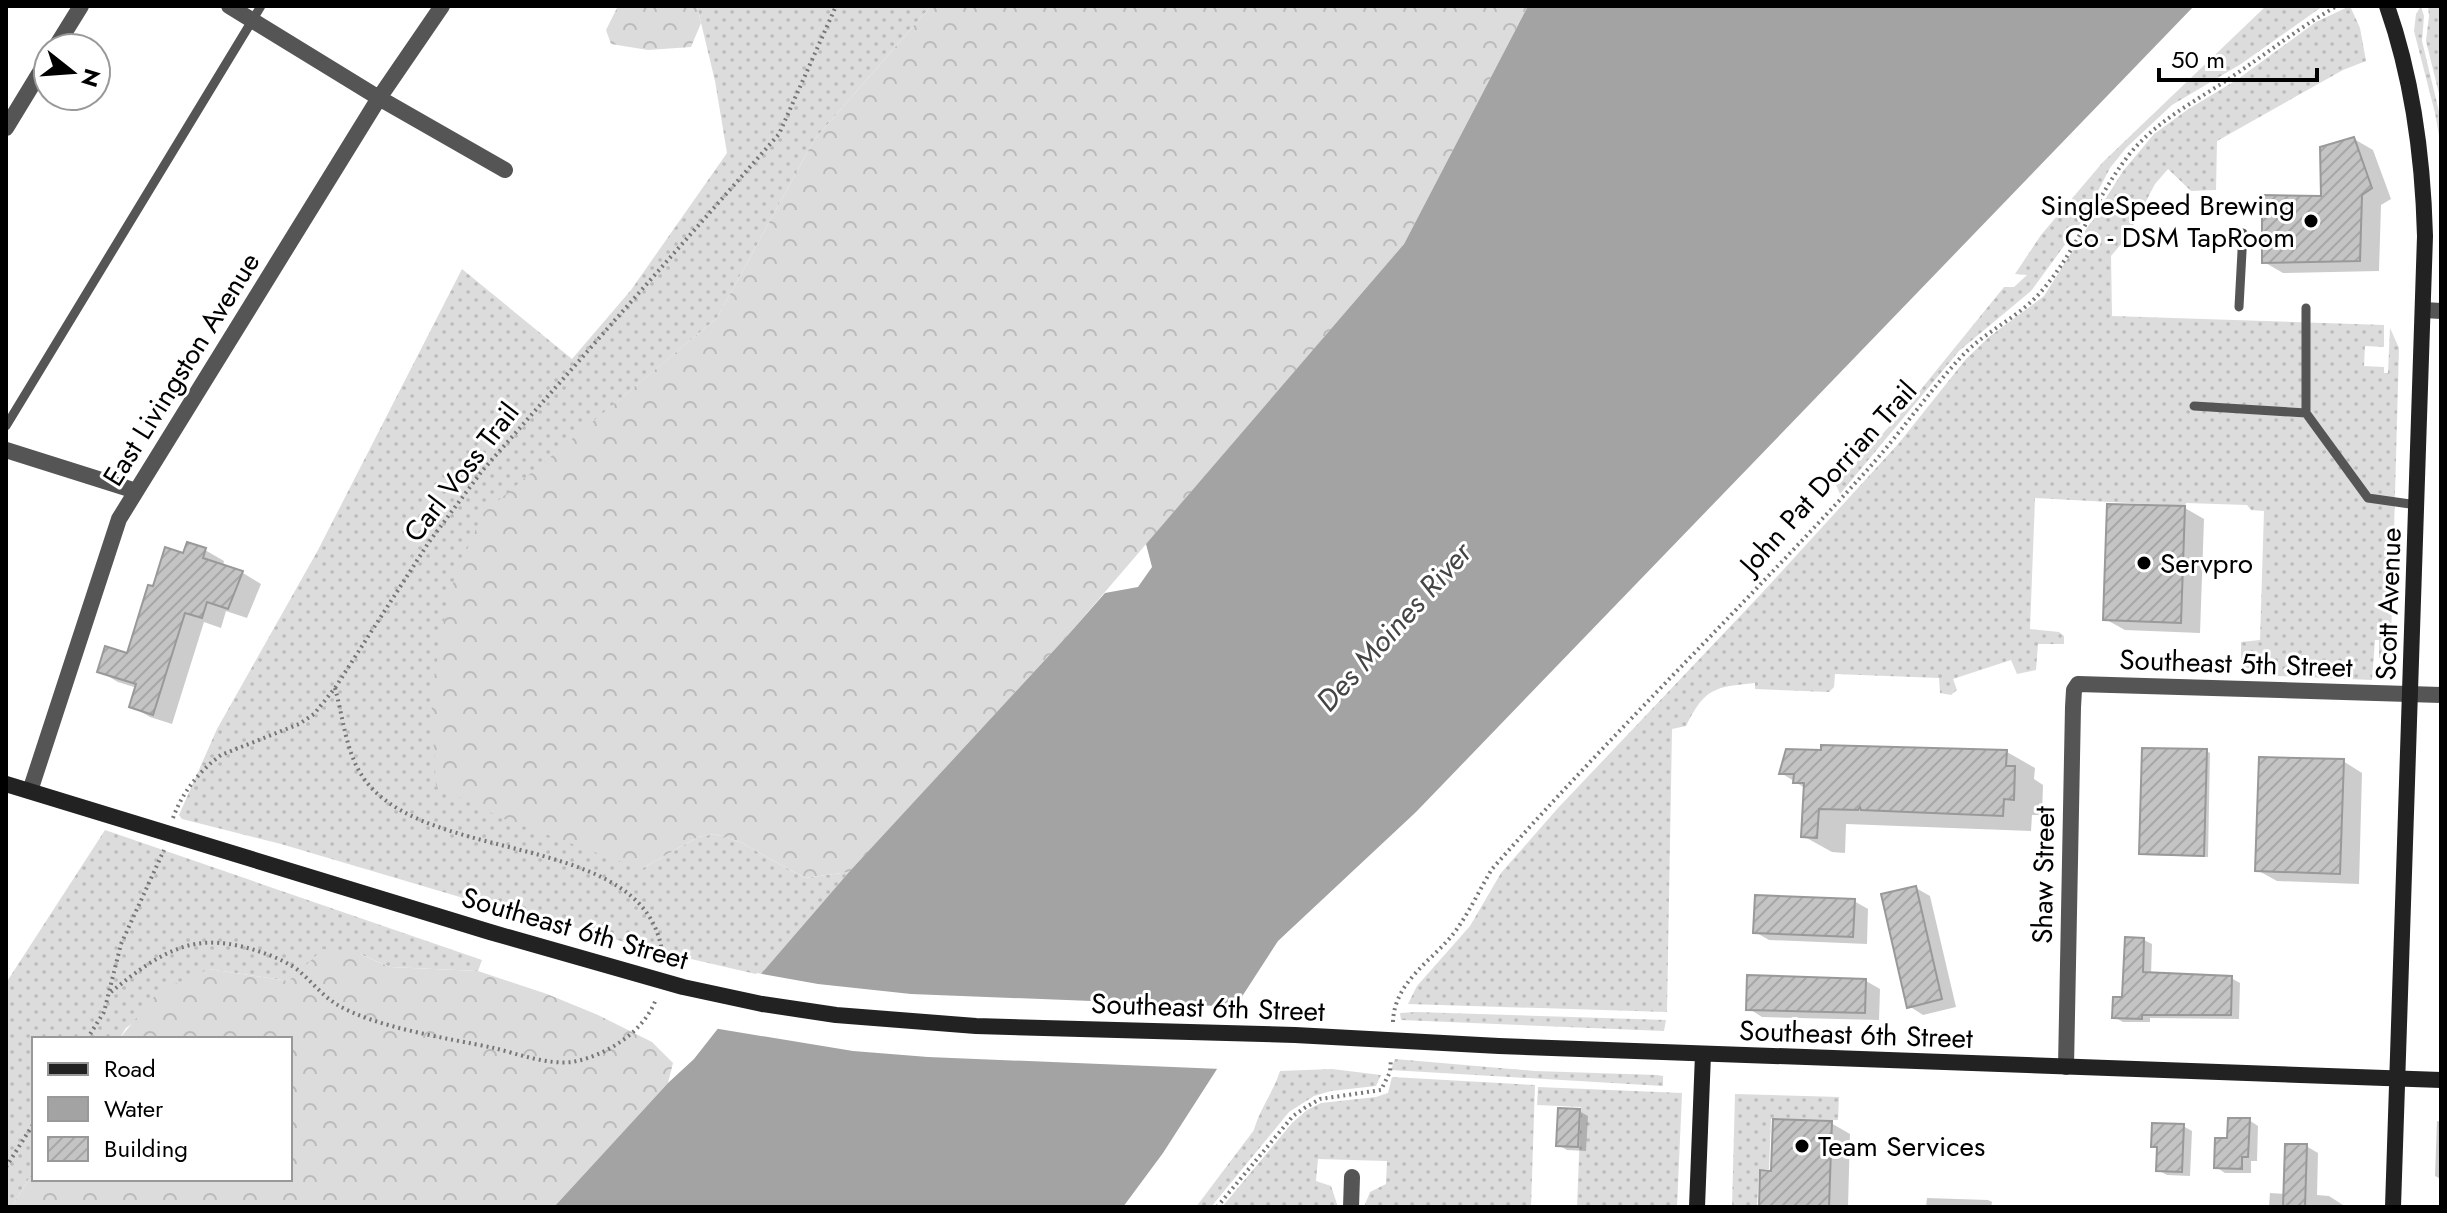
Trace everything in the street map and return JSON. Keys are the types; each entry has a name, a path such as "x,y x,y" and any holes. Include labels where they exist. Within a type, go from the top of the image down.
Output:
{"main road":[{"name":"Scott Avenue","path":"2389,6 2407,76 2419,146 2432,310 2417,505 2393,1207"},
{"name":"Southeast 6th Street","path":"6,784 490,932 683,987 762,1004 836,1015 976,1026 1295,1035 1703,1054 2441,1080"},
{"path":"1697,1207 1703,1054"}],"street":[{"path":"65,32 81,6"},
{"path":"229,6 256,13 379,98 505,170"},
{"name":"East Livingston Avenue","path":"30,791 119,519 379,98 442,6"},
{"path":"6,128 32,85"},
{"path":"6,450 136,491"},
{"name":"Southeast 5th Street","path":"2078,684 2441,695"},
{"name":"Shaw Street","path":"2066,1067 2073,707 2074,690 2078,684"},
{"path":"1351,1207 1352,1177"}],"lane":[{"path":"6,426 256,13"},
{"path":"2239,307 2243,233"},
{"path":"2306,308 2306,413 2368,498 2417,505"},
{"path":"2194,406 2306,413"}],"path":[{"name":"Carl Voss Trail","path":"173,816 197,777 221,755 299,724 314,714 335,688 429,542 482,471 779,134 836,6"},
{"name":"John Pat Dorrian Trail","path":"1393,1021 1394,1003 1402,990 1455,932 1492,869 1869,468 1962,356 2039,294 2085,228 2126,158 2175,112 2337,6"},
{"path":"88,1037 104,1012 121,944 164,851"},
{"path":"1217,1207 1293,1116 1320,1099 1381,1090 1390,1072 1391,1059"},
{"path":"6,1167 32,1126"},
{"path":"6,1155 17,1148"}],"green space":[{"path":"618,6 697,6 701,23 691,47 648,50 611,44 606,30"},
{"path":"697,6 931,6 814,140 717,318 607,410 641,869 698,837 715,834 740,842 805,878 849,872 760,975 648,949 499,905 497,908 281,844 182,819 179,815 217,729 318,550 462,269 572,359 631,290 727,153 715,81"},
{"path":"931,6 1528,6 1404,244 1068,635 849,872 805,878 740,842 715,834 698,837 641,869 504,819 436,786 431,695 449,593 482,514 717,318 814,140"},
{"path":"2266,6 2323,6 2241,64 2172,105 2126,148 2110,168 2083,220 2031,291 1959,351 1840,494 1836,485 1905,409 2004,287 2014,287 2027,275 2015,274 2041,235 2103,162"},
{"path":"2350,6 2360,28 2366,61 2343,70 2217,141 2216,190 2191,191 2168,169 2155,184 2127,237 2111,256 2112,316 2384,325 2384,347 2365,346 2364,366 2384,367 2384,373 2388,373 2390,328 2399,348 2391,642 2389,657 2379,658 2379,640 2375,640 2372,680 2255,675 2241,667 2241,642 2260,640 2264,511 2251,510 2247,505 2186,503 2185,506 2035,498 2030,629 2059,632 2064,636 2064,644 2038,644 2036,670 2017,674 2011,660 1953,679 1957,690 1951,695 1940,693 1939,678 1835,674 1834,687 1829,692 1755,689 1755,683 1730,686 1705,697 1686,726 1672,729 1667,1012 1408,1004 1417,986 1470,926 1501,873 1558,808 1899,443 1966,359 1989,337 2044,296 2123,171 2154,134 2238,79 2316,22"},
{"path":"2421,6 2424,16 2422,41 2441,120 2441,147 2414,31 2416,14"},
{"path":"2428,6 2441,6 2441,102 2426,41"},
{"path":"105,830 482,960 478,971 390,967 360,954 289,981 209,969 126,1028 120,1037 32,1037 32,1173 12,1207 6,1207 6,983"},
{"path":"323,949 360,954 390,967 478,971 598,1015 652,1042 673,1063 668,1083 554,1207 12,1207 32,1173 32,1181 292,1181 292,1037 121,1037 159,991 209,969 289,981"},
{"path":"1400,1013 1666,1020 1664,1031 1401,1020"},
{"path":"1395,1059 1535,1071 1657,1075 1663,1076 1663,1086 1391,1070"},
{"path":"1332,1069 1381,1075 1376,1086 1314,1096 1289,1112 1211,1207 1196,1207 1254,1130 1280,1071"},
{"path":"1392,1077 1535,1085 1531,1207 1364,1207 1370,1192 1386,1184 1387,1161 1318,1159 1316,1181 1331,1186 1338,1207 1222,1207 1292,1123 1307,1110 1321,1103 1388,1093"},
{"path":"1538,1087 1682,1093 1677,1207 1577,1207 1581,1107 1537,1105"},
{"path":"1735,1094 1839,1097 1838,1120 1771,1119 1769,1169 1759,1169 1757,1207 1732,1207"}],"water":[{"name":"Des Moines River","path":"1528,6 2194,6 1416,812 1278,941 1243,995 1217,1069 1163,1153 1123,1207 554,1207 694,1059 760,975 849,872 1105,593 1138,587 1152,567 1146,544 1404,244"}],"pier":[{"path":"757,973 818,984 911,994 1243,1007 1221,1069 928,1057 853,1051 713,1028"}],"building":[{"name":"SingleSpeed Brewing Co - DSM TapRoom","path":"2354,137 2372,188 2362,195 2360,261 2262,263 2262,195 2321,196 2320,147"},
{"name":"Servpro","path":"2107,504 2185,506 2181,623 2103,620"},
{"path":"187,542 206,548 203,558 243,571 228,609 207,602 202,618 185,613 153,715 129,707 136,684 97,672 105,646 127,653 148,585 153,586 165,547 183,553"},
{"path":"1821,745 2007,750 2006,766 2015,766 2014,800 2004,799 2003,816 1861,810 1860,807 1858,810 1819,809 1817,838 1801,837 1804,783 1793,783 1794,774 1779,774 1786,749 1821,750"},
{"path":"2142,748 2207,749 2204,856 2139,854"},
{"path":"2259,757 2344,759 2340,874 2255,871"},
{"path":"1916,886 1942,999 1907,1008 1881,894"},
{"path":"1755,895 1855,899 1853,937 1753,933"},
{"path":"2125,937 2144,938 2143,972 2232,976 2231,1015 2112,1018 2113,997 2122,997"},
{"path":"1747,975 1866,979 1865,1013 1746,1010"},
{"path":"1558,1108 1580,1109 1578,1147 1556,1146"},
{"path":"2228,1118 2250,1118 2248,1157 2242,1157 2242,1169 2214,1168 2215,1138 2227,1138"},
{"name":"Team Services","path":"1773,1119 1832,1121 1829,1207 1759,1207 1760,1170 1771,1171"},
{"path":"2152,1123 2184,1124 2182,1172 2156,1171 2157,1147 2151,1147"},
{"path":"2285,1144 2307,1144 2305,1207 2283,1207"}],"place":[{"name":"SingleSpeed Brewing Co - DSM TapRoom","path":"2311,221"},
{"name":"Servpro","path":"2144,563"},
{"name":"Team Services","path":"1802,1146"}]}
